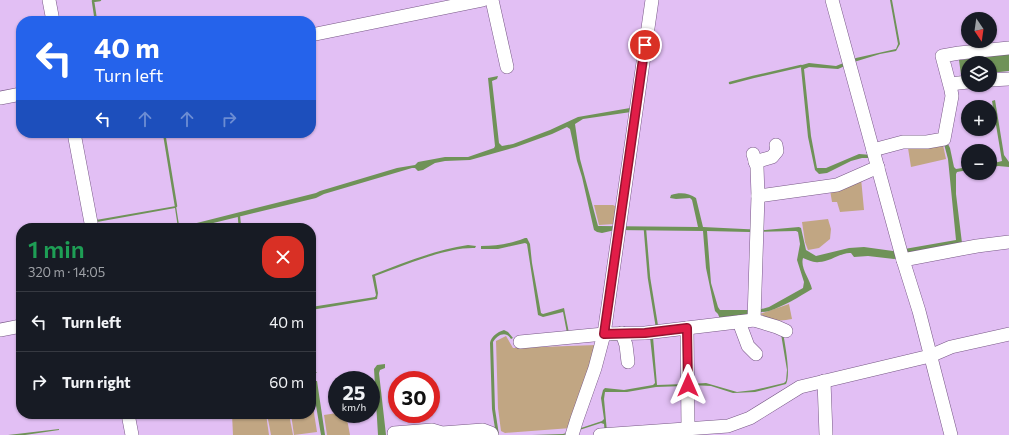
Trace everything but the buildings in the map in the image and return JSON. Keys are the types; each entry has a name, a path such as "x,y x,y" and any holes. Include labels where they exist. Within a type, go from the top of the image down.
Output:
{"street":[{"path":"49,0 52,16"},
{"path":"316,34 459,2 483,0"},
{"path":"492,0 507,67"},
{"path":"572,435 596,368 604,334 652,0"},
{"path":"832,0 952,435"},
{"path":"873,150 903,142 928,142 944,138 952,96 942,56 1009,48"},
{"path":"997,80 1009,79"},
{"path":"950,84 961,83"},
{"path":"0,98 16,95"},
{"path":"75,138 91,223"},
{"path":"754,320 758,196 754,158 772,157 777,151 776,145"},
{"path":"758,196 837,185 878,167"},
{"path":"903,260 977,246 1009,242"},
{"path":"520,342 604,334 645,333 754,320 786,331"},
{"path":"739,322 748,346 756,354"},
{"path":"0,330 16,327"},
{"path":"687,328 687,431"},
{"path":"622,333 626,345 628,362"},
{"path":"600,435 687,431 728,426 750,418 800,387 930,356 951,347 1009,334"},
{"path":"824,381 826,435"},
{"path":"129,419 132,435"},
{"path":"394,433 432,430 442,433 482,430 491,433 492,435"}],"shaded area":[{"path":"890,0 892,0 900,44 896,51 854,62 838,69 809,67 804,69 811,136 817,168 826,168 859,154 872,155 893,150 873,158 862,158 851,161 827,173 819,174 815,170 808,137 801,68 802,65 809,63 836,66 856,58 896,49 898,44"},
{"path":"1009,54 1009,71 997,72 997,56 992,56"},
{"path":"959,60 961,60 961,75"},
{"path":"498,76 497,79 492,81 499,143 502,146 513,144 550,130 578,117 630,108 631,112 583,119 575,124 580,159 598,226 698,227 692,200 690,198 670,198 671,195 681,193 696,198 703,227 765,230 799,227 801,228 806,250 816,256 849,248 864,247 893,251 956,240 948,159 944,144 947,142 950,148 954,167 956,169 961,168 961,171 957,172 956,174 956,194 962,243 894,259 868,256 854,257 851,253 843,254 823,262 815,262 803,258 802,262 804,270 812,289 775,309 753,313 744,317 756,325 773,332 755,327 745,327 653,337 657,385 684,384 684,386 656,387 627,392 605,392 604,399 607,432 605,435 604,424 601,423 564,435 532,435 563,434 602,421 604,419 601,398 605,388 624,390 653,385 655,383 650,337 611,341 610,339 720,319 715,311 706,268 703,231 615,230 602,233 594,230 570,129 567,127 516,147 470,160 435,163 423,170 418,171 415,168 412,168 324,194 316,198 213,223 197,223 316,193 397,168 415,165 418,162 445,157 468,157 494,148 488,78","holes":["707,231 798,232 800,244 797,260 804,282 803,288 769,307 758,310 720,310 711,283"]},
{"path":"997,112 1004,155 1009,162 1009,167 997,166 997,162 1002,161 997,131"},
{"path":"943,145 946,159 911,167 908,148 932,148"},
{"path":"861,178 864,210 840,212 837,202 832,202 830,190"},
{"path":"594,205 613,205 617,207 615,224 599,225"},
{"path":"176,206 179,223 177,223 175,208 97,222 96,220"},
{"path":"828,219 831,229 830,239 819,248 808,250 805,242 802,222"},
{"path":"527,238 530,244 541,313 543,314 564,308 569,333 567,333 563,312 543,317 538,315 527,244 525,243 498,249 481,249 481,246 493,246 514,242"},
{"path":"468,245 476,246 475,248 451,251 411,262 375,276 378,293 377,299 316,309 316,306 375,297 376,295 372,275 431,254"},
{"path":"789,304 792,319 775,320 760,314"},
{"path":"504,330 513,338 511,339 509,336 502,334 493,342 495,409 499,435 496,435 492,409 490,343 495,335"},
{"path":"783,333 788,367 786,384 755,392 733,393 711,386 691,385 706,383 737,392 754,390 784,383 786,381 787,370 781,334"},
{"path":"506,336 513,348 596,345 571,428 505,433 501,431 498,408 496,341"},
{"path":"385,364 385,368 380,371 374,371 377,365"},
{"path":"316,381 325,435 321,435 316,406"},
{"path":"380,382 386,435 378,435 377,423 380,423"},
{"path":"328,414 328,423 348,423 350,435 327,435 324,415"},
{"path":"232,419 267,419 269,435 233,435"},
{"path":"268,419 290,419 293,435 271,435"},
{"path":"292,419 315,419 317,432 294,435"},
{"path":"59,429 25,435 8,435"}],"waterway":[{"path":"95,16 93,1 100,0"},
{"path":"730,83 801,66"},
{"path":"165,138 176,206"},
{"path":"239,217 240,223"},
{"path":"645,230 649,278 657,327"}],"route":[{"path":"645,45 604,334 645,333 687,328 688,385"}]}
